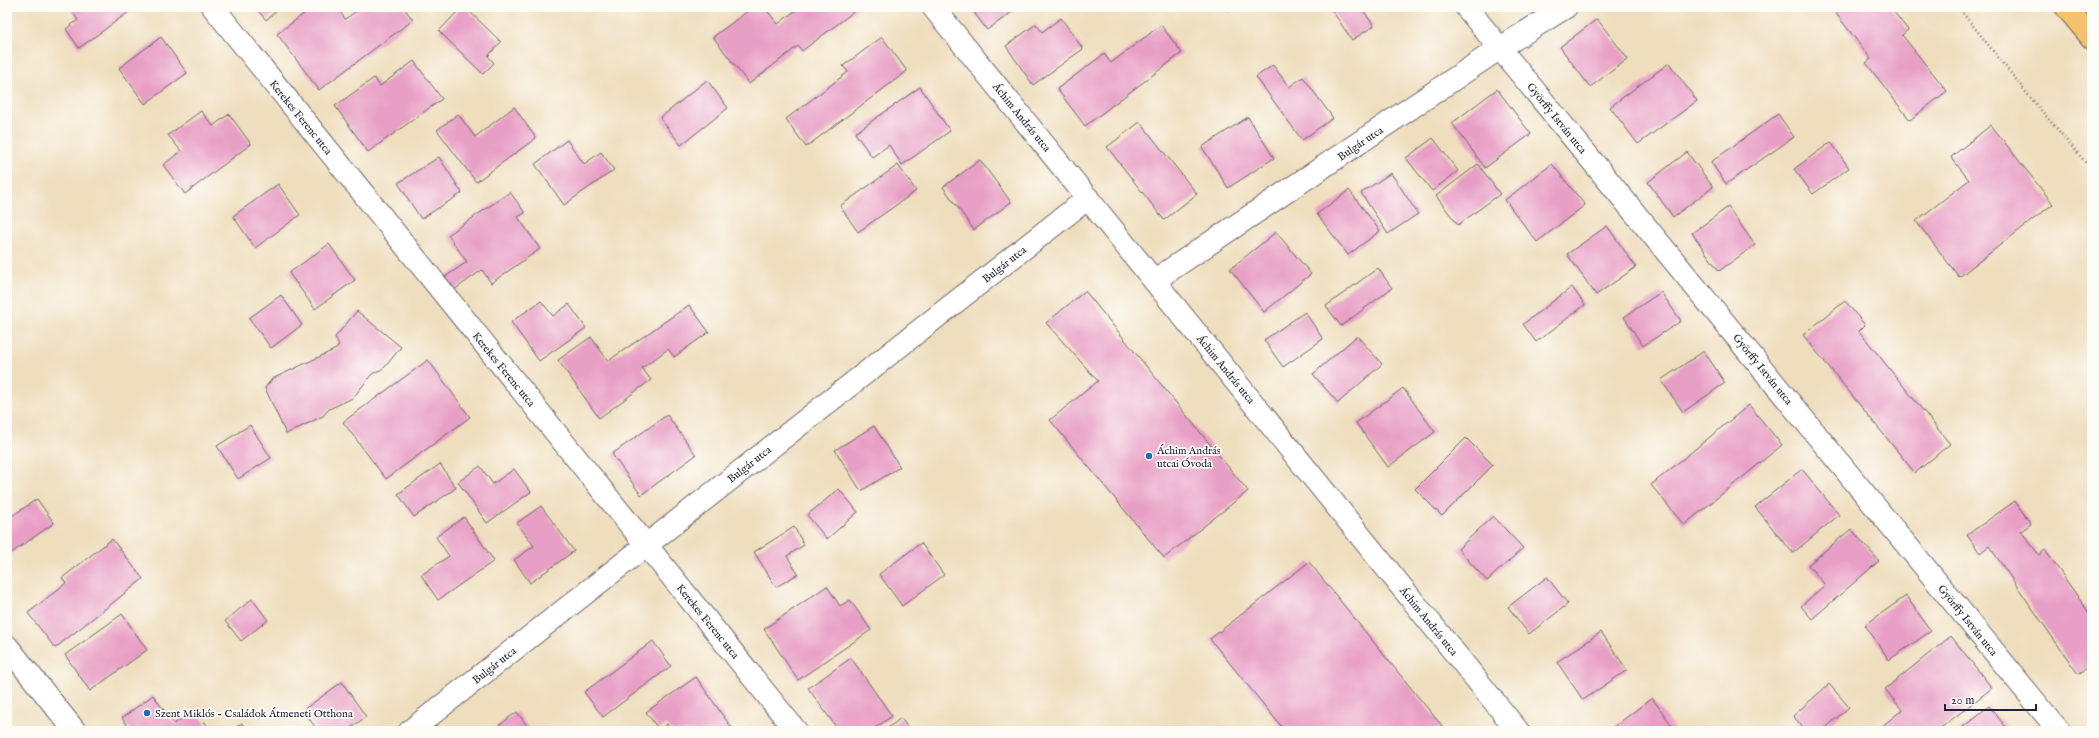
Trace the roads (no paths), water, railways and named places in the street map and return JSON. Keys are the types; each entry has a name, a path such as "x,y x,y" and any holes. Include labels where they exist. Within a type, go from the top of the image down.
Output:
{"main road":[{"path":"2066,7 2092,38"}],"street":[{"name":"Kerekes Ferenc utca","path":"212,7 796,731"},
{"name":"Áchim András utca","path":"933,7 1518,731"},
{"name":"Györffy István utca","path":"1466,7 2059,731"},
{"name":"Bulgár utca","path":"1155,280 1500,48 1566,7"},
{"name":"Bulgár utca","path":"410,731 1088,198"},
{"path":"7,646 75,731"}],"place":[{"name":"Áchim András utcai Óvoda","path":"1149,456"},
{"name":"Szent Miklós - Családok Átmeneti Otthona","path":"147,713"}]}
